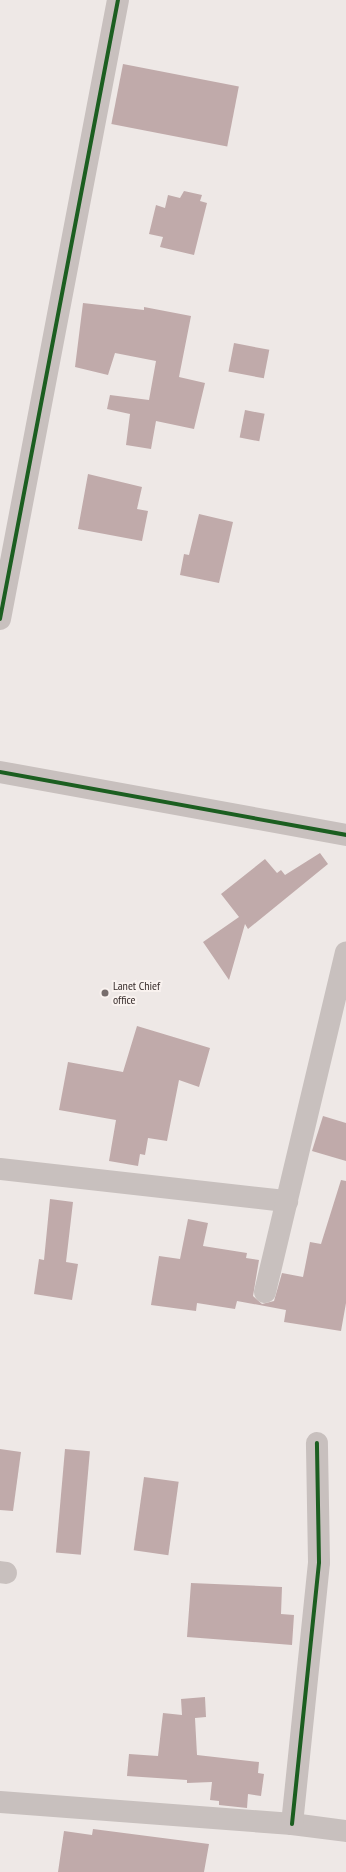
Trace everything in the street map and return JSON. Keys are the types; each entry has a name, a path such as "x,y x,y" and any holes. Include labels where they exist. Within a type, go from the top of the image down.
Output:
{"street":[{"path":"0,619 118,0"},
{"path":"0,772 346,835"},
{"path":"265,1292 346,953"},
{"path":"0,1169 287,1201"},
{"path":"292,1824 319,1562 317,1443"},
{"path":"0,1802 292,1824 346,1831"}],"building":[{"path":"123,64 239,87 227,146 111,124"},
{"path":"184,191 202,195 200,201 207,203 194,255 160,247 163,237 149,234 156,205 165,208 168,195 180,198"},
{"path":"83,303 144,310 144,307 191,316 179,377 205,383 194,429 156,421 151,449 126,445 130,414 107,409 110,395 149,400 156,361 115,353 108,375 75,367"},
{"path":"234,343 269,350 264,378 228,371"},
{"path":"245,410 265,414 259,441 240,437"},
{"path":"88,474 142,487 137,509 148,511 142,541 78,529"},
{"path":"199,514 233,522 219,583 180,575 184,554 189,555"},
{"path":"320,853 328,864 248,929 245,924 229,980 203,942 239,917 221,894 265,859 277,873 281,870 285,875"},
{"path":"137,1026 210,1048 199,1087 179,1080 167,1141 148,1138 145,1155 140,1154 138,1166 109,1161 116,1120 59,1110 68,1062 123,1072"},
{"path":"323,1116 346,1123 346,1161 312,1151"},
{"path":"341,1180 346,1181 346,1303 341,1331 284,1322 286,1310 237,1301 235,1309 197,1303 196,1311 151,1305 159,1256 180,1259 188,1219 208,1223 203,1246 247,1253 246,1258 259,1260 253,1296 262,1304 274,1301 282,1273 303,1277 310,1242 321,1244"},
{"path":"50,1199 73,1202 66,1262 78,1264 72,1300 34,1294 39,1259 44,1260"},
{"path":"0,1449 21,1452 13,1511 0,1510"},
{"path":"65,1449 90,1451 81,1555 56,1553"},
{"path":"144,1477 179,1482 168,1555 134,1550"},
{"path":"191,1583 282,1587 281,1614 294,1615 292,1645 187,1637"},
{"path":"205,1697 206,1717 195,1718 197,1755 259,1762 258,1773 264,1774 261,1796 248,1794 247,1808 219,1805 219,1801 210,1800 212,1782 187,1783 187,1780 127,1776 129,1754 158,1756 163,1713 182,1715 181,1699"},
{"path":"93,1829 209,1844 204,1872 58,1872 64,1831 92,1835"}],"cycle path":[{"path":"0,619 118,0"},
{"path":"0,772 346,835"},
{"path":"292,1824 319,1562 317,1443"}],"place":[{"name":"Lanet Chief office","path":"105,993"}]}
